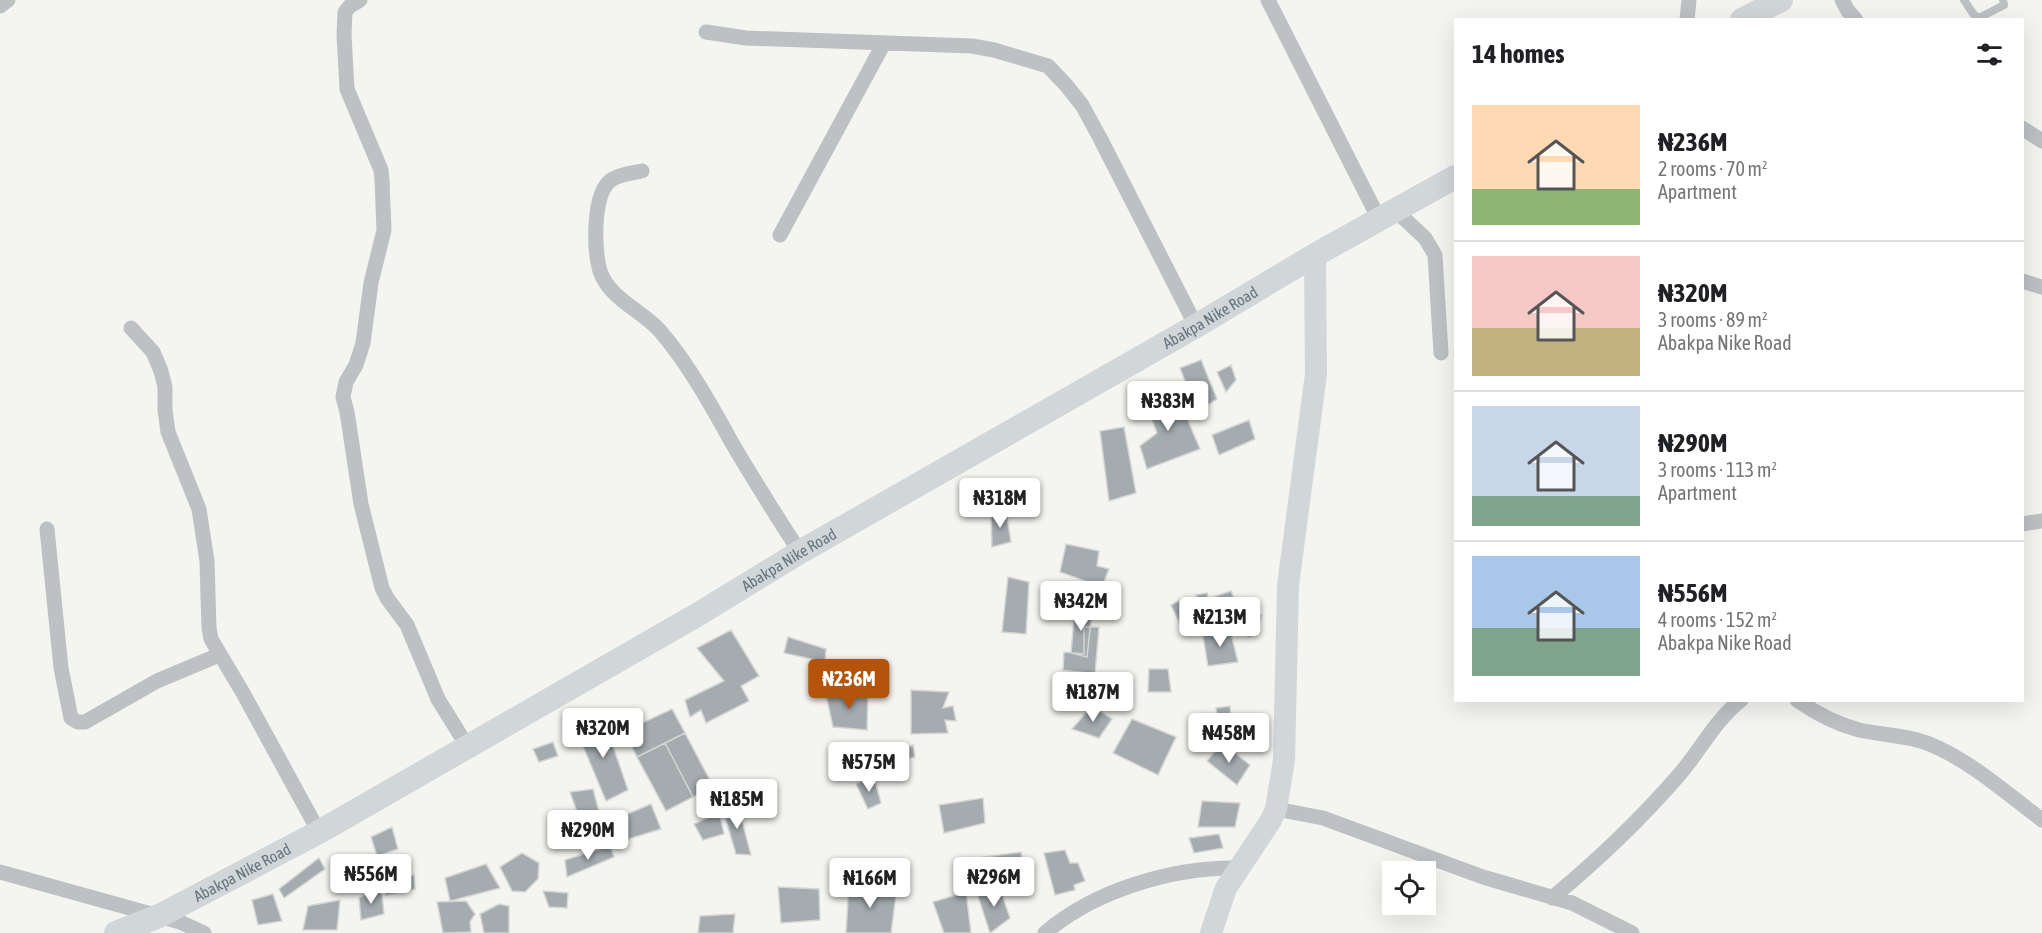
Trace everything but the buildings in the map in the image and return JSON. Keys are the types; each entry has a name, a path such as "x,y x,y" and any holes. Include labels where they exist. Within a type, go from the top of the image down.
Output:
{"main road":[{"path":"1746,18 1781,0"},
{"name":"Abakpa Nike Road","path":"116,933 159,916 319,832 1315,255 1454,178"}],"street":[{"path":"0,6 8,0"},
{"path":"360,0 345,12 345,75 347,89 381,170 384,230 373,271 363,343 356,365 346,382 343,397 361,504 382,588 407,625 438,699 467,746"},
{"path":"1268,0 1388,215 1425,238 1435,255 1441,353"},
{"path":"1687,18 1689,0"},
{"path":"1842,0 1854,18"},
{"path":"706,32 746,38 972,46 1048,66 1082,105 1196,326"},
{"path":"780,235 884,43"},
{"path":"2024,129 2042,141"},
{"path":"642,171 611,180 603,190 597,215 597,257 601,274 617,297 636,309 659,330 672,346 800,552"},
{"path":"1211,933 1226,888 1264,832 1276,809 1284,760 1288,585 1316,374 1315,255"},
{"path":"2024,281 2042,287"},
{"path":"131,328 153,352 161,371 165,387 168,432 199,509 207,561 208,628 211,639 319,832"},
{"path":"2024,524 2042,521"},
{"path":"47,529 61,668 71,718 78,722 85,722 157,681 219,655"},
{"path":"1552,898 1615,844 1652,806 1681,773 1719,723 1739,702"},
{"path":"1800,702 1831,722 1926,743 1944,751 1988,779 2042,820"},
{"path":"1276,809 1323,818 1484,878 1572,903 1632,933"},
{"path":"1045,933 1071,914 1134,885 1166,875 1219,868 1239,868"},
{"path":"0,872 180,922 204,933"}],"lane":[{"path":"1964,0 1974,15 1979,18 2004,5 2003,0"}]}
